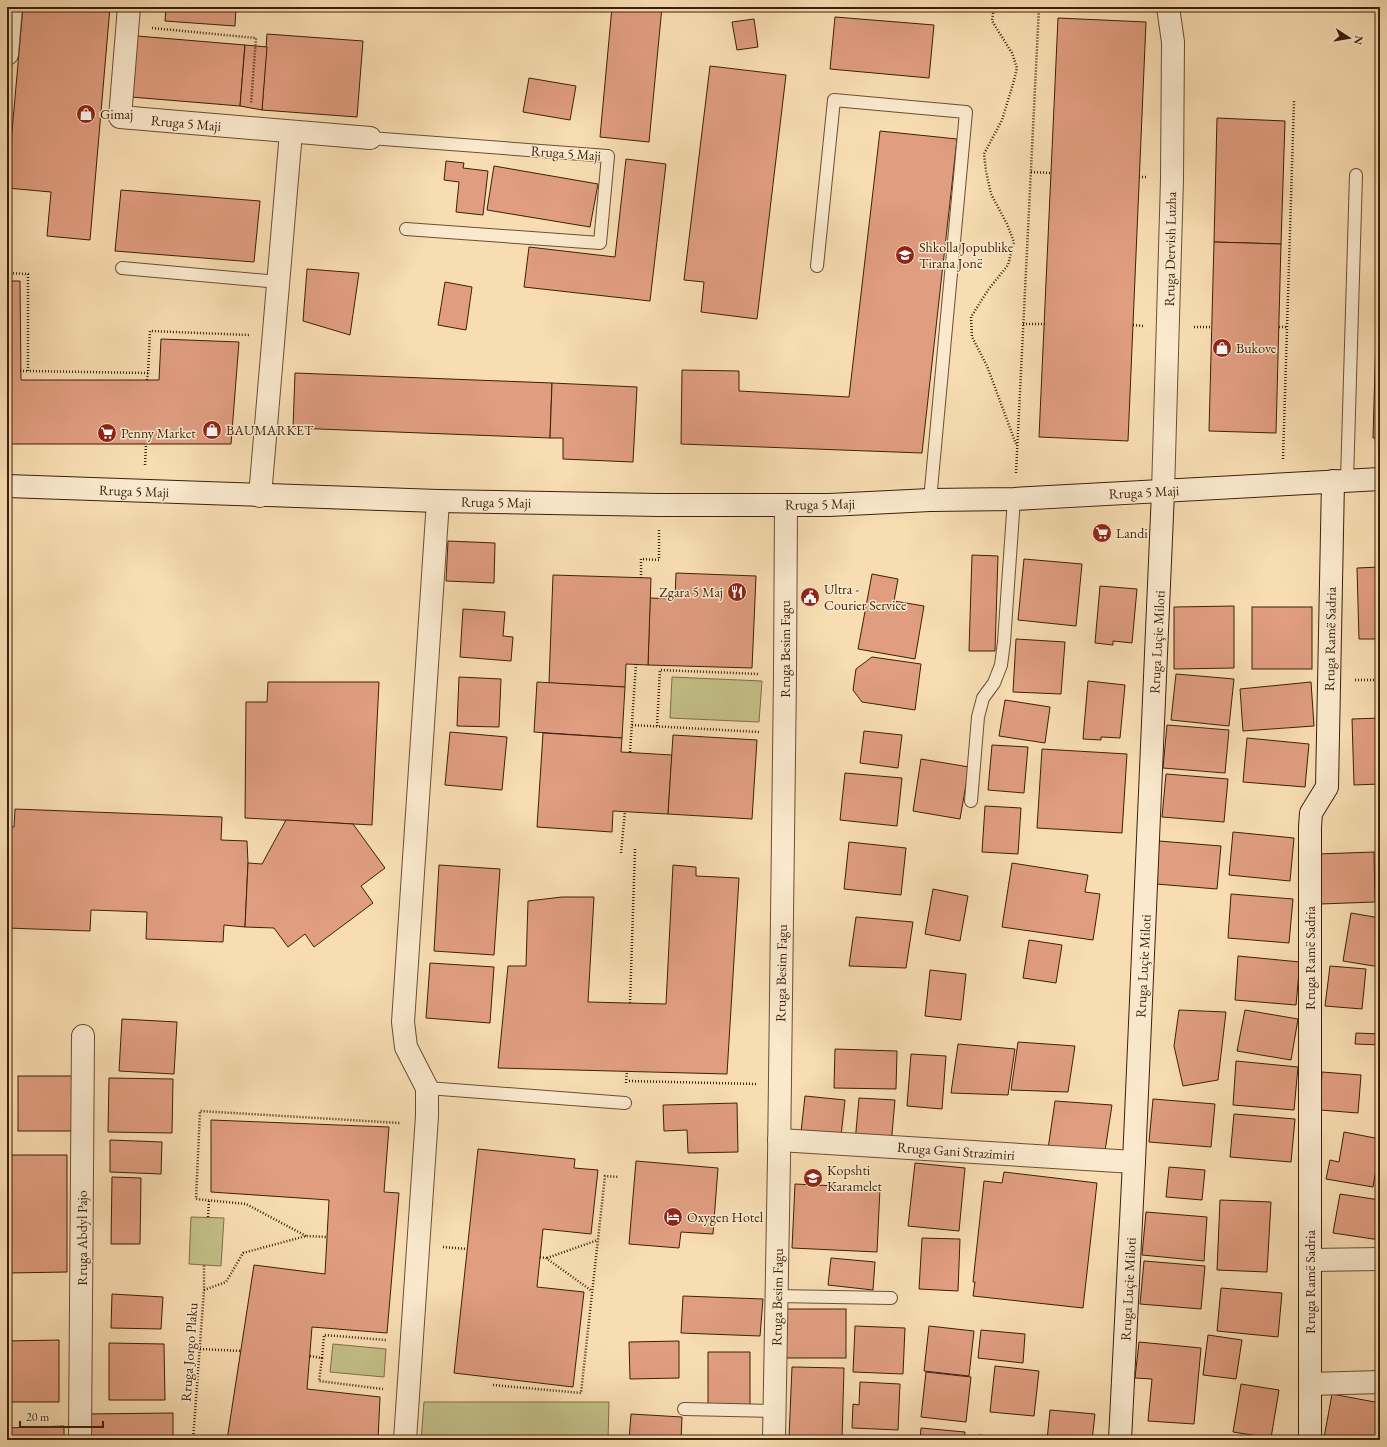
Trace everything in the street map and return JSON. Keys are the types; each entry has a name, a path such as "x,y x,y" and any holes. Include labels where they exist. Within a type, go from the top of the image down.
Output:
{"street":[{"path":"7,54 11,7"},
{"name":"Rruga Dervish Luzha","path":"1164,492 1172,179 1173,42 1168,7"},
{"name":"Rruga 5 Maji","path":"128,16 120,117 370,138"},
{"path":"260,496 290,132"},
{"name":"Rruga 5 Maji","path":"7,486 438,501 658,505 829,505 1164,492 1380,479"},
{"name":"Rruga Ramë Sadria","path":"1310,1440 1310,827 1311,814 1327,787 1340,481"},
{"name":"Rruga Luçie Miloti","path":"1120,1440 1164,492"},
{"path":"405,1440 427,1116 427,1088 406,1047 403,1022 438,501"},
{"name":"Rruga Besim Fagu","path":"774,1440 786,675 786,505"},
{"name":"Rruga Abdyl Pajo","path":"80,1440 83,1036"},
{"name":"Rruga Gani Strazimiri","path":"779,1140 1134,1162"},
{"path":"1310,1260 1380,1259"},
{"path":"1310,1384 1380,1382"}],"lane":[{"path":"817,266 834,100 966,112 930,500"},
{"name":"Rruga 5 Maji","path":"370,138 608,156 600,243 406,229"},
{"path":"1340,481 1356,175"},
{"path":"122,268 278,282"},
{"path":"971,801 978,717 983,698 994,683 1001,665 1014,499"},
{"path":"427,1088 625,1103"},
{"path":"776,1296 891,1298"},
{"path":"684,1409 774,1411"}],"path":[{"path":"994,7 992,21 1012,53 1017,68 1002,120 984,154 991,194 1007,224 1014,242 1008,265 988,290 971,317 972,337 987,366 1017,446"},
{"path":"1014,499 1039,7"},
{"path":"128,16 256,38 250,128"},
{"path":"1282,484 1294,101"},
{"path":"1031,172 1051,173"},
{"path":"7,273 28,274 28,371"},
{"path":"1023,324 1044,324"},
{"path":"1279,327 1286,327"},
{"path":"147,380 150,331 253,336"},
{"path":"20,371 148,373"},
{"path":"145,469 146,444"},
{"path":"641,578 641,559 659,560 659,540"},
{"path":"630,752 636,664"},
{"path":"657,726 660,670 786,675"},
{"path":"632,725 784,733"},
{"path":"621,853 625,811"},
{"path":"630,1003 635,849"},
{"path":"626,1081 760,1084"},
{"path":"306,1236 246,1204 196,1199 200,1111 400,1123 400,1138 425,1146"},
{"path":"493,1385 580,1393 605,1176 619,1177"},
{"path":"208,1217 209,1201"},
{"path":"204,1290 226,1282 243,1253 306,1236 327,1237"},
{"path":"546,1258 598,1240"},
{"path":"540,1257 546,1258 592,1291"},
{"name":"Rruga Jorgo Plaku","path":"193,1440 204,1290 204,1265"},
{"path":"408,1392 319,1381 324,1335 412,1343"},
{"path":"200,1349 241,1351"},
{"path":"310,1356 322,1358"}],"shaded area":[{"path":"672,677 762,681 759,722 670,718"},
{"path":"191,1217 224,1218 221,1266 189,1264"},
{"path":"333,1344 386,1349 384,1377 330,1372"},
{"path":"424,1402 609,1402 608,1440 421,1440"}],"building":[{"path":"23,7 110,7 90,240 47,236 51,192 7,188"},
{"path":"166,7 236,7 235,26 165,21"},
{"path":"612,7 662,7 649,142 600,137"},
{"path":"835,17 934,25 929,78 830,69"},
{"path":"1058,18 1146,22 1128,441 1039,437"},
{"path":"754,19 758,47 737,50 732,22"},
{"path":"267,34 363,41 357,117 262,110"},
{"path":"137,36 245,45 240,106 131,97"},
{"path":"245,45 267,47 262,110 240,106"},
{"path":"710,66 786,75 757,319 701,312 704,282 684,280"},
{"path":"529,78 576,86 570,120 523,112"},
{"path":"1217,118 1285,121 1281,244 1214,242"},
{"name":"Shkolla Jopublike Tirana Jonë","path":"880,131 957,139 922,453 681,444 682,370 739,371 739,391 849,397"},
{"path":"626,159 666,164 650,301 524,287 529,247 615,257"},
{"path":"446,161 464,163 463,168 488,171 483,215 456,212 459,182 444,180"},
{"path":"494,166 598,184 590,227 487,210"},
{"path":"121,190 260,201 254,262 115,251"},
{"path":"1380,194 1380,438 1373,438 1376,334"},
{"path":"1214,242 1281,244 1276,433 1209,431"},
{"path":"307,269 359,273 350,335 303,321"},
{"path":"7,281 20,281 21,380 159,380 161,339 239,342 231,444 7,444"},
{"path":"445,282 472,287 466,330 438,325"},
{"path":"295,373 552,383 550,438 293,428"},
{"path":"552,383 637,387 633,462 563,459 563,438 550,438"},
{"path":"448,541 495,543 494,583 446,581"},
{"path":"972,555 998,556 995,651 969,651"},
{"path":"1024,559 1082,564 1076,626 1018,620"},
{"path":"1380,567 1380,639 1359,639 1357,568"},
{"path":"676,573 756,576 752,668 648,665 650,598 675,599"},
{"path":"872,574 898,579 894,601 924,606 915,659 858,649"},
{"path":"553,575 651,578 648,665 626,664 625,687 549,683"},
{"path":"1100,586 1137,589 1132,643 1113,641 1113,645 1095,643"},
{"path":"1234,606 1234,668 1174,669 1174,607"},
{"path":"1252,607 1312,607 1312,669 1252,669"},
{"path":"463,609 505,612 503,636 513,637 511,661 460,657"},
{"path":"1016,639 1065,642 1061,694 1013,692"},
{"path":"872,657 921,664 915,710 862,702 853,690 856,669"},
{"path":"1176,674 1234,679 1229,726 1171,720"},
{"path":"459,677 501,679 499,727 457,726"},
{"path":"1088,681 1125,685 1120,738 1101,737 1101,740 1083,739"},
{"path":"268,682 379,682 372,825 245,818 246,702 267,702"},
{"path":"537,682 625,687 622,738 534,732"},
{"path":"1311,682 1314,726 1243,731 1240,689"},
{"path":"1005,700 1050,707 1045,743 999,736"},
{"path":"1380,718 1380,784 1354,785 1352,719"},
{"path":"1167,725 1229,730 1225,773 1163,768"},
{"path":"864,731 902,735 898,768 860,763"},
{"path":"450,732 507,737 502,790 445,785"},
{"path":"543,733 622,738 621,752 672,755 668,814 613,811 612,832 537,827"},
{"path":"673,735 757,740 752,819 668,814"},
{"path":"1247,738 1309,744 1305,787 1243,782"},
{"path":"992,745 1028,747 1024,793 988,790"},
{"path":"1042,749 1127,754 1122,833 1037,828"},
{"path":"921,759 969,767 960,819 913,811"},
{"path":"845,773 902,778 897,826 840,820"},
{"path":"1166,774 1228,779 1224,822 1162,817"},
{"path":"985,806 1021,808 1018,854 982,852"},
{"path":"15,809 222,817 221,840 247,841 248,863 245,927 224,925 223,942 146,939 147,912 91,910 90,931 7,928 7,827 14,827"},
{"path":"286,820 353,824 385,868 361,886 373,903 314,947 305,934 288,947 274,928 245,927 248,863 262,864"},
{"path":"1233,832 1294,838 1290,881 1229,875"},
{"path":"1159,841 1221,846 1217,889 1156,884"},
{"path":"849,842 906,848 901,895 844,889"},
{"path":"1374,852 1375,902 1320,904 1318,854"},
{"path":"1012,863 1088,875 1085,892 1100,894 1093,940 1002,927"},
{"path":"439,865 500,869 494,955 434,951"},
{"path":"673,865 696,867 696,876 739,878 727,1074 498,1068 508,966 526,966 528,901 562,897 594,897 588,1002 666,1004"},
{"path":"933,889 968,896 960,941 925,934"},
{"path":"1231,894 1293,899 1289,943 1228,938"},
{"path":"1351,913 1380,918 1380,967 1343,961"},
{"path":"856,917 913,922 906,968 849,966"},
{"path":"1029,940 1062,945 1056,983 1023,978"},
{"path":"1238,956 1300,962 1296,1005 1235,1000"},
{"path":"430,963 494,967 490,1023 426,1018"},
{"path":"1330,966 1366,969 1362,1009 1325,1006"},
{"path":"930,970 966,974 961,1020 925,1016"},
{"path":"1179,1010 1226,1012 1218,1080 1183,1086 1174,1046"},
{"path":"1245,1010 1298,1019 1291,1060 1237,1051"},
{"path":"122,1019 177,1022 174,1074 119,1071"},
{"path":"1356,1033 1380,1034 1380,1045 1355,1044"},
{"path":"1018,1042 1075,1046 1068,1092 1011,1090"},
{"path":"958,1044 1015,1049 1008,1095 951,1093"},
{"path":"835,1049 897,1051 896,1089 834,1088"},
{"path":"911,1054 946,1056 942,1109 907,1106"},
{"path":"1236,1061 1298,1067 1294,1110 1233,1105"},
{"path":"1322,1072 1361,1075 1358,1113 1320,1110"},
{"path":"18,1076 72,1076 72,1131 18,1131"},
{"path":"109,1078 173,1079 172,1133 108,1132"},
{"path":"805,1096 845,1100 841,1136 801,1132"},
{"path":"859,1098 895,1100 891,1145 855,1142"},
{"path":"1153,1099 1215,1104 1211,1147 1149,1142"},
{"path":"1055,1101 1112,1105 1105,1151 1048,1149"},
{"path":"737,1103 738,1152 688,1153 687,1130 664,1131 663,1105"},
{"path":"1234,1114 1295,1119 1291,1162 1230,1157"},
{"path":"211,1120 389,1127 384,1192 399,1193 387,1333 312,1327 307,1389 380,1397 378,1440 227,1440 254,1265 325,1274 329,1200 211,1192"},
{"path":"1344,1132 1380,1139 1373,1187 1326,1179 1330,1160 1339,1162"},
{"path":"110,1140 162,1142 161,1174 110,1172"},
{"path":"478,1149 575,1159 574,1168 598,1170 591,1234 543,1229 537,1287 584,1292 573,1387 454,1373"},
{"path":"9,1155 67,1155 67,1272 9,1273"},
{"name":"Oxygen Hotel","path":"636,1161 718,1168 713,1234 681,1232 679,1248 629,1244"},
{"path":"915,1163 965,1168 959,1231 908,1226"},
{"path":"1169,1167 1205,1170 1202,1200 1166,1197"},
{"path":"1004,1172 1097,1183 1083,1308 973,1296 975,1282 973,1282 984,1181 1002,1183"},
{"path":"112,1177 141,1178 140,1244 111,1244"},
{"path":"795,1184 880,1188 877,1252 792,1248"},
{"path":"1340,1194 1380,1200 1380,1240 1333,1233"},
{"path":"1220,1200 1271,1202 1267,1272 1217,1270"},
{"path":"1146,1212 1207,1217 1204,1261 1142,1255"},
{"path":"922,1238 960,1239 958,1291 919,1289"},
{"path":"831,1258 875,1262 873,1290 828,1285"},
{"path":"1144,1261 1205,1266 1201,1309 1140,1304"},
{"path":"1221,1288 1282,1293 1278,1337 1217,1331"},
{"path":"112,1294 163,1297 161,1329 111,1328"},
{"path":"683,1296 763,1299 760,1336 681,1333"},
{"path":"783,1309 846,1309 846,1358 783,1358"},
{"path":"855,1326 905,1328 903,1374 853,1372"},
{"path":"929,1326 974,1331 969,1376 924,1371"},
{"path":"981,1330 1025,1334 1023,1363 978,1358"},
{"path":"1208,1335 1242,1340 1236,1379 1203,1375"},
{"path":"59,1340 59,1402 7,1402 7,1341"},
{"path":"679,1341 679,1378 630,1379 629,1342"},
{"path":"1139,1342 1201,1348 1194,1424 1148,1421 1152,1379 1135,1378"},
{"path":"109,1343 164,1344 165,1400 109,1400"},
{"path":"708,1352 750,1352 750,1405 708,1404"},
{"path":"995,1366 1039,1371 1034,1416 990,1412"},
{"path":"792,1367 844,1368 842,1439 789,1438"},
{"path":"926,1372 971,1377 966,1422 921,1417"},
{"path":"860,1382 900,1384 898,1430 852,1428 853,1404 859,1405"},
{"path":"1241,1384 1279,1390 1271,1438 1233,1432"},
{"path":"1332,1394 1380,1403 1380,1440 1336,1440 1324,1438"},
{"path":"1050,1410 1095,1414 1092,1440 1047,1440"},
{"path":"173,1413 173,1440 86,1440 86,1414"},
{"path":"631,1414 682,1417 681,1440 629,1440"},
{"path":"64,1426 64,1440 7,1440 7,1428"},
{"path":"921,1428 965,1432 964,1440 920,1440"},
{"path":"979,1435 1023,1439 1023,1440 979,1440"}],"place":[{"name":"Gimaj","path":"86,114"},
{"name":"Shkolla Jopublike Tirana Jonë","path":"905,255"},
{"name":"Bukove","path":"1222,348"},
{"name":"BAUMARKET","path":"212,430"},
{"name":"Penny Market","path":"107,433"},
{"name":"Landi","path":"1102,533"},
{"name":"Zgara 5 Maj","path":"737,592"},
{"name":"Ultra - Courier Service","path":"810,597"},
{"name":"Kopshti Karamelet","path":"813,1178"},
{"name":"Oxygen Hotel","path":"673,1217"}]}
